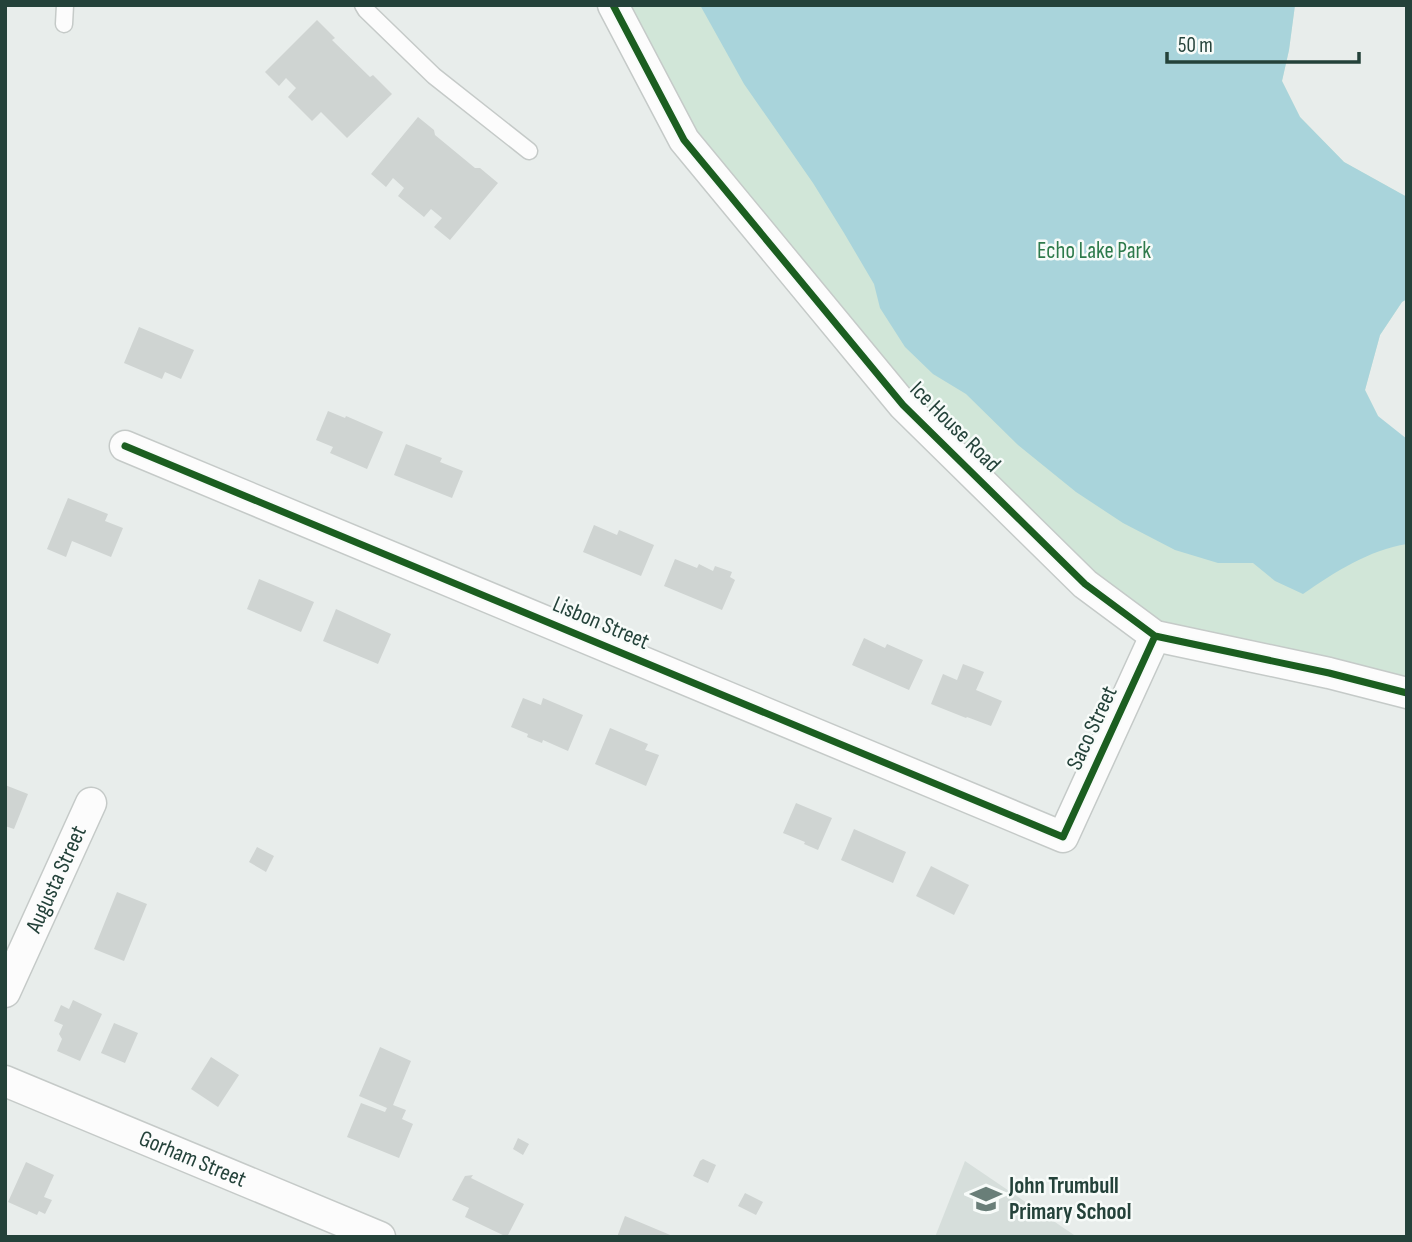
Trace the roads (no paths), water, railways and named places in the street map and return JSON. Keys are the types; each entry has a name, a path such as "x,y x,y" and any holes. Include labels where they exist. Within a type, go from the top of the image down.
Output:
{"street":[{"name":"Ice House Road","path":"613,5 684,140 903,405 1086,584 1155,636 1329,673 1407,693"},
{"name":"Lisbon Street","path":"125,446 1063,837"},
{"name":"Saco Street","path":"1063,837 1155,636"},
{"name":"Augusta Street","path":"5,992 91,803"},
{"name":"Gorham Street","path":"5,1081 380,1237"}],"lane":[{"path":"64,24 65,5"},
{"path":"363,5 434,76 529,151"}],"water":[{"name":"Echo Lake Park","path":"700,5 1295,5 1282,81 1300,117 1344,162 1407,197 1407,299 1402,302 1380,335 1365,390 1378,416 1407,439 1407,544 1366,557 1303,594 1275,581 1253,563 1218,563 1175,550 1123,523 1076,492 1018,445 966,394 933,374 905,347 880,308 874,284 844,233 813,183 744,84"}],"place":[{"name":"John Trumbull Primary School","path":"986,1199"}]}
